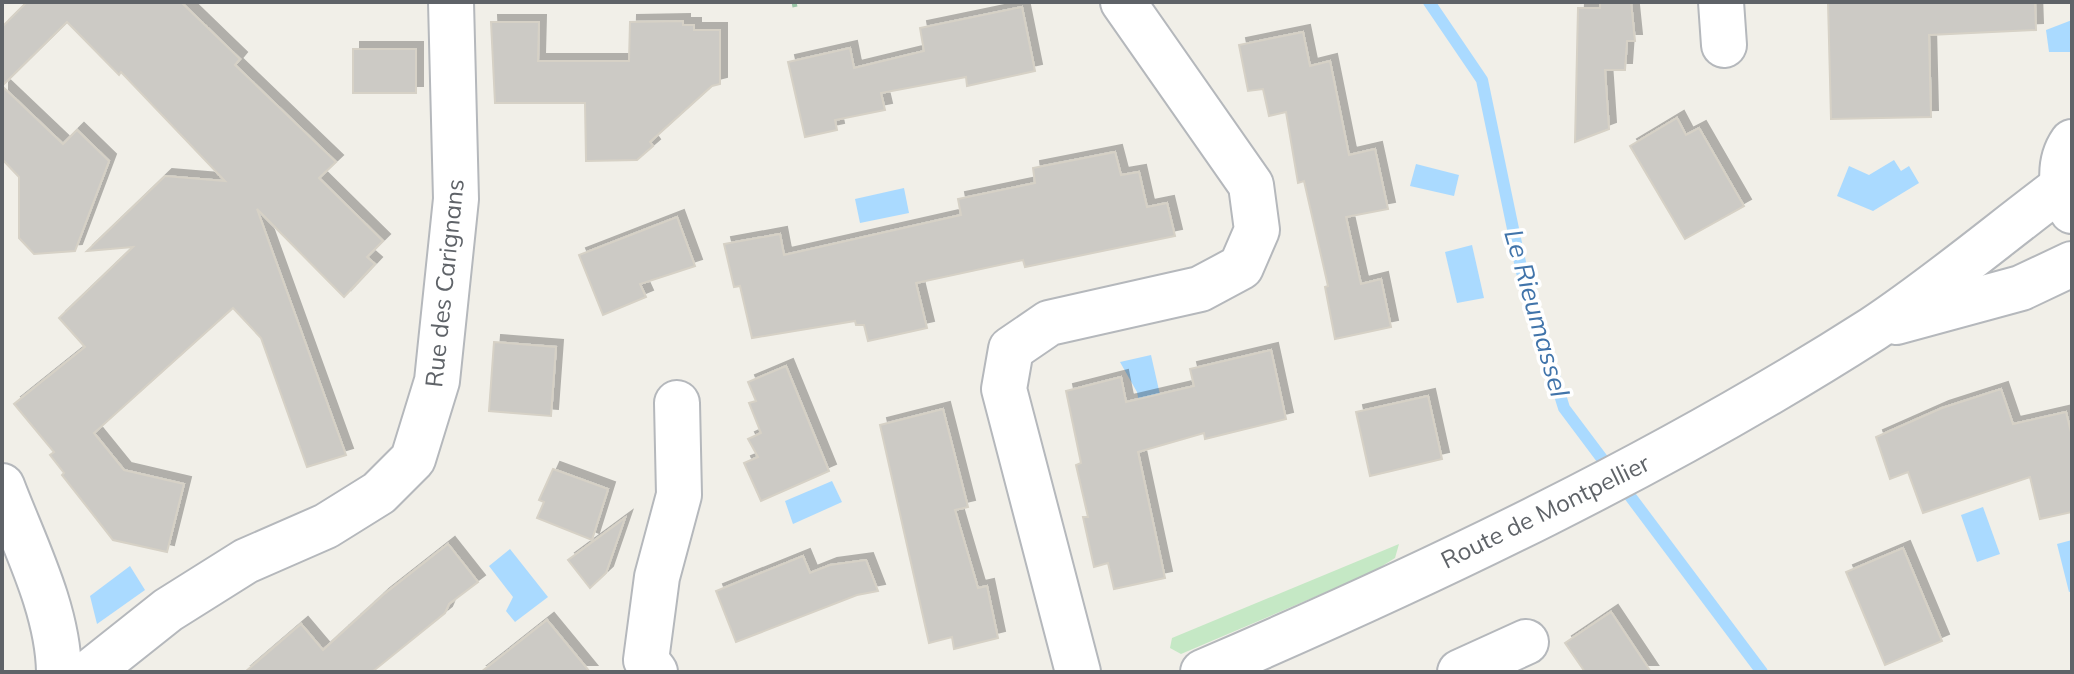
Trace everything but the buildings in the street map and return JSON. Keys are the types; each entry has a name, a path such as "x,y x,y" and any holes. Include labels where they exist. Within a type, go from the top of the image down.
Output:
{"street":[{"name":"Rue des Carignans","path":"90,672 168,610 246,561 326,526 379,493 413,459 437,381 456,199 451,2"},
{"path":"1078,672 1004,389 1011,349 1049,323 1200,289 1241,267 1257,230 1251,185 1123,2"},
{"path":"1721,2 1724,45"},
{"path":"2067,199 2063,166 2072,142"},
{"name":"Route de Montpellier","path":"1203,672 1582,496 1674,448 1874,328 2067,199"},
{"name":"Route de Montpellier","path":"1874,328 2021,288 2072,264"},
{"path":"655,672 646,660 657,577 679,495 677,403"},
{"path":"2,486 38,578 58,653 59,672"},
{"path":"1460,672 1526,642"}],"green space":[{"path":"1399,544 1395,558 1371,573 1181,654 1170,648 1172,638"}],"water":[{"path":"2072,20 2072,52 2049,52 2046,30"},
{"path":"1894,160 1901,171 1909,166 1919,183 1873,211 1837,196 1849,166 1869,175"},
{"path":"1416,164 1459,175 1454,196 1410,186"},
{"path":"904,188 909,213 860,223 855,199"},
{"path":"1472,245 1484,298 1457,303 1445,252"},
{"path":"1151,355 1163,408 1141,413 1137,392 1120,362"},
{"path":"832,481 842,502 793,524 785,501"},
{"path":"1983,507 2000,554 1977,562 1961,515"},
{"path":"2072,540 2072,591 2069,592 2057,544"},
{"path":"510,549 548,597 515,622 506,611 513,597 489,566"},
{"path":"130,566 145,590 97,624 90,596"}],"waterway":[{"name":"Le Rieumassel","path":"1429,2 1482,80 1522,272 1564,408 1762,672"}]}
